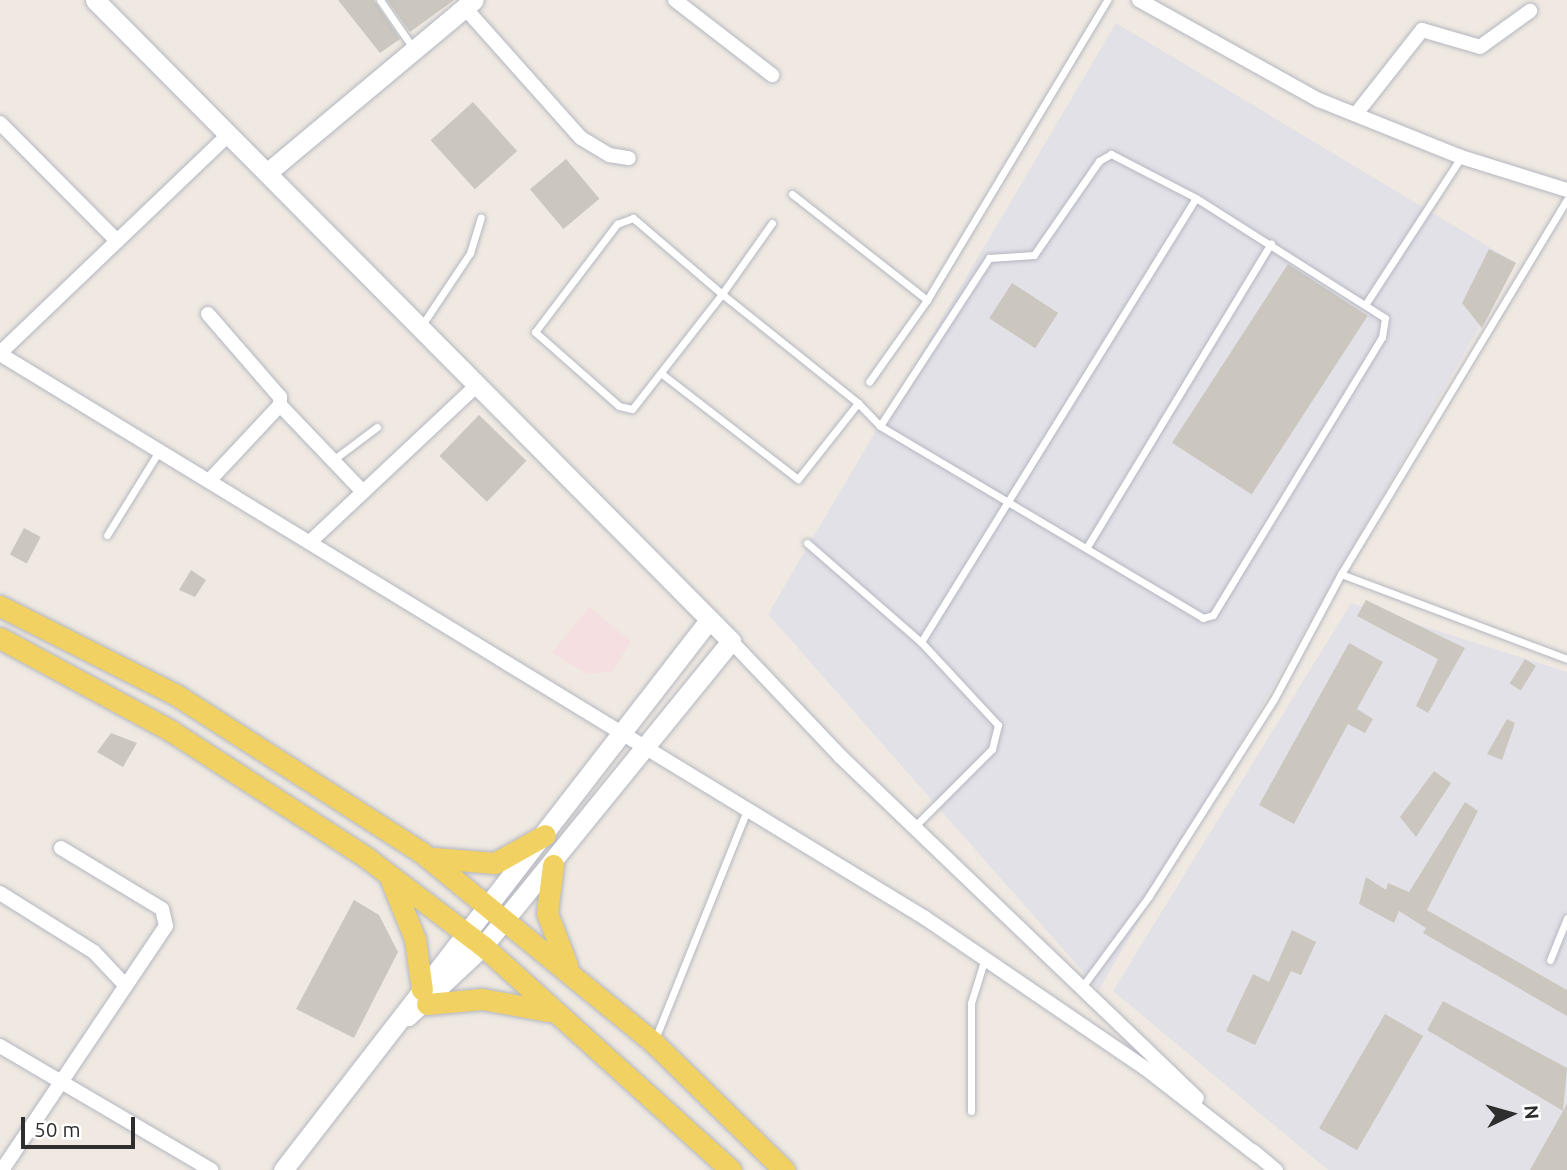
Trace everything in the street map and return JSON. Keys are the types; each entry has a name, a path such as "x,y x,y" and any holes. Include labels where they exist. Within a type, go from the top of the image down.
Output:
{"main road":[{"path":"0,606 178,696 421,852 654,1043 783,1170"},
{"path":"0,638 218,760 388,875 483,946 732,1170"},
{"path":"421,852 457,864 495,863 545,835"},
{"path":"553,865 548,889 552,937 577,978"},
{"path":"388,875 415,939 424,997 482,999 555,1013"}],"street":[{"path":"96,0 422,325 914,827 1258,1156"},
{"path":"675,0 772,75"},
{"path":"1139,0 1287,84 1461,158 1567,190"},
{"path":"268,172 470,4 582,138 608,155 629,158"},
{"path":"1356,114 1422,30 1432,28 1469,48 1500,36 1530,11"},
{"path":"0,123 117,241"},
{"path":"229,134 0,353 311,541 616,733 747,810 985,958 1276,1170"},
{"path":"208,314 277,390 280,405 363,492"},
{"path":"311,541 478,384"},
{"path":"209,481 280,405"},
{"path":"284,1170 424,997 464,931 545,835 616,733 709,620"},
{"path":"424,997 483,946 553,865 731,641"},
{"path":"2,1170 63,1082 124,984 164,933 166,914 61,848"},
{"path":"0,893 94,952 124,984"},
{"path":"0,1046 211,1170"}],"lane":[{"path":"380,0 415,50"},
{"path":"869,382 927,300 1107,0"},
{"path":"772,223 722,294 662,374 632,409 624,410 535,328 628,218 722,294 858,403 880,426 1009,498 1199,617 1211,617 1386,330 1385,318 1367,302 1124,156 1099,161 1034,255 989,258 880,426"},
{"path":"1367,302 1461,158"},
{"path":"792,194 927,300"},
{"path":"922,642 1196,198"},
{"path":"1081,988 1149,896 1274,699 1341,574 1567,200"},
{"path":"422,325 470,253 481,218"},
{"path":"1087,547 1271,243"},
{"path":"662,374 798,479 858,403"},
{"path":"333,460 377,427"},
{"path":"107,535 159,451"},
{"path":"807,542 922,642 998,725 998,735 992,749 914,827"},
{"path":"1341,574 1567,659"},
{"path":"654,1043 747,810"},
{"path":"1550,960 1567,918"},
{"path":"971,1111 971,1003 985,958"}],"shaded area":[{"path":"1116,23 1516,263 1099,990 768,614"},
{"path":"1351,603 1567,672 1567,1170 1328,1170 1113,991"},
{"path":"589,607 631,641 612,671 588,674 552,653"}],"building":[{"path":"338,0 374,0 400,39 380,53"},
{"path":"387,0 454,0 410,32"},
{"path":"473,102 517,151 475,189 431,140"},
{"path":"566,159 599,199 563,229 530,189"},
{"path":"1489,249 1516,263 1482,328 1462,303"},
{"path":"1288,264 1368,316 1252,494 1172,443"},
{"path":"1012,283 1058,313 1035,348 989,318"},
{"path":"479,415 526,461 487,502 439,456"},
{"path":"24,528 41,537 27,563 10,554"},
{"path":"191,570 206,580 195,597 179,590"},
{"path":"1366,600 1465,648 1428,713 1416,706 1438,659 1357,616"},
{"path":"1349,643 1383,662 1357,709 1373,719 1365,733 1348,724 1294,824 1259,805"},
{"path":"1525,659 1536,666 1521,690 1510,684"},
{"path":"1507,719 1515,723 1502,760 1487,754"},
{"path":"111,733 137,743 123,767 97,752"},
{"path":"1434,771 1451,783 1416,837 1400,817"},
{"path":"1465,802 1478,811 1427,910 1567,990 1567,1016 1423,933 1426,928 1399,911 1394,923 1359,904 1366,877 1386,890 1388,883 1409,892"},
{"path":"354,900 379,915 398,952 354,1038 296,1009"},
{"path":"1292,930 1316,942 1301,975 1291,971 1255,1045 1226,1031 1253,974 1269,982"},
{"path":"1443,1001 1567,1068 1563,1111 1427,1030"},
{"path":"1385,1014 1423,1036 1357,1150 1319,1128"},
{"path":"1567,1103 1567,1170 1530,1170 1563,1111"}]}
